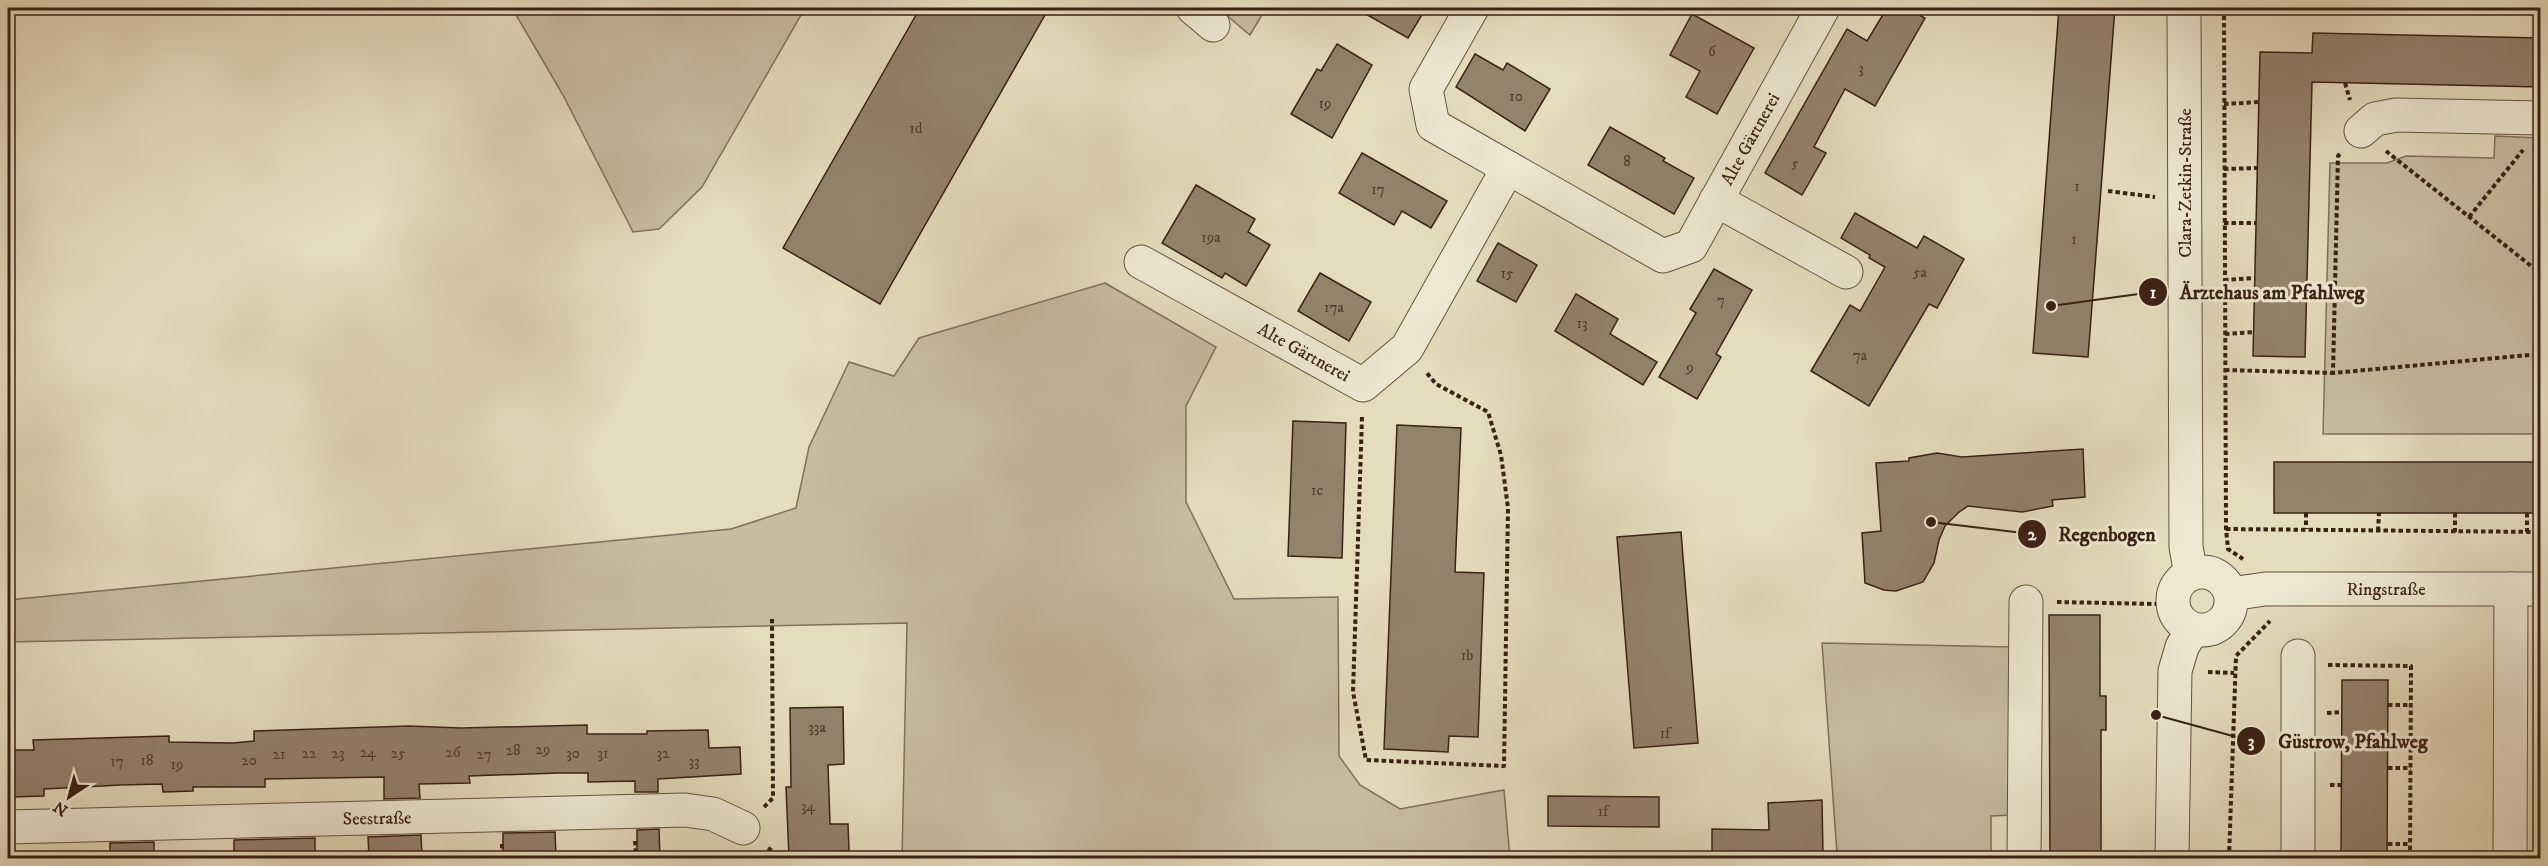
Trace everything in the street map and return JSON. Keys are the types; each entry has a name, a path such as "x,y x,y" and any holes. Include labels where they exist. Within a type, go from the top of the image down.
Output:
{"street":[{"name":"Alte Gärtnerei","path":"1472,8 1426,89 1433,125 1663,256 1691,246 1823,8"},
{"name":"Clara-Zetkin-Straße","path":"2184,8 2186,547 2191,574"},
{"path":"2361,131 2375,118 2396,115 2534,118"},
{"name":"Alte Gärtnerei","path":"1141,262 1363,384 1407,348 1508,168"},
{"path":"1716,200 1846,272"},
{"path":"2209,572 2218,576 2224,580 2231,594 2230,611 2219,625 2202,631 2193,629 2179,619 2173,603 2177,585 2191,574 2209,572"},
{"name":"Ringstraße","path":"2231,594 2265,589 2526,589"},
{"path":"2510,858 2526,589"},
{"path":"2024,858 2025,602"},
{"path":"2172,858 2175,671 2182,647 2193,629"},
{"path":"2298,661 2298,858"},
{"name":"Seestraße","path":"8,827 685,810 713,814 743,828"}],"path":[{"path":"2224,8 2226,529 2228,549 2252,565 2265,589 2271,620 2236,656 2229,858"},
{"path":"2224,104 2259,102"},
{"path":"2469,217 2529,142 2534,118"},
{"path":"2333,373 2338,156 2361,131 2541,273"},
{"path":"2224,169 2258,168"},
{"path":"2224,223 2256,223"},
{"path":"2224,280 2255,279"},
{"path":"2224,334 2254,332"},
{"path":"1363,384 1353,692 1366,760 1504,766 1508,508 1501,455 1488,412 1436,384 1407,348"},
{"path":"2225,370 2333,373 2541,354"},
{"path":"2306,513 2306,530"},
{"path":"2378,531 2379,513"},
{"path":"2455,513 2455,532"},
{"path":"2527,513 2528,532"},
{"path":"2226,529 2541,532"},
{"path":"2025,602 2156,604"},
{"path":"743,828 773,798 772,619"},
{"path":"2298,661 2411,666 2410,858"},
{"path":"2388,705 2411,705"},
{"path":"2388,768 2410,768"},
{"path":"2388,844 2410,844"}],"shaded area":[{"path":"512,8 805,8 702,187 659,229 633,232 563,95"},
{"path":"1218,8 1266,8 1250,35"},
{"path":"2495,136 2540,138 2540,434 2323,434 2330,163 2387,163 2406,156 2494,158"},
{"path":"1105,283 1216,347 1186,406 1186,502 1234,599 1338,597 1339,756 1360,785 1400,809 1504,790 1510,858 902,858 907,623 8,642 8,600 731,529 796,508 809,447 849,362 894,376 919,338"},
{"path":"1822,643 2012,647 2012,815 1991,816 1991,858 1875,858 1875,853 1837,854"}],"building":[{"path":"920,8 1049,8 880,304 783,248"},
{"path":"1355,8 1426,8 1408,38"},
{"path":"1887,8 1923,8 1919,15 1925,18 1875,106 1845,89 1814,147 1826,153 1802,195 1765,173 1847,29 1867,41"},
{"path":"2059,8 2115,8 2088,357 2033,353"},
{"path":"1692,14 1754,48 1717,114 1686,97 1700,71 1670,55"},
{"path":"2313,33 2541,38 2541,87 2312,82 2305,357 2253,356 2260,52 2312,53"},
{"path":"1337,44 1372,65 1332,138 1291,114 1317,69 1321,71"},
{"path":"1475,54 1503,70 1507,63 1550,89 1525,131 1456,87"},
{"path":"1610,127 1665,158 1663,161 1694,178 1674,214 1588,165"},
{"path":"1362,153 1447,201 1431,228 1402,211 1394,225 1339,193"},
{"path":"1196,185 1255,219 1248,232 1270,245 1246,286 1225,273 1222,278 1162,243"},
{"path":"1855,213 1917,248 1924,236 1964,259 1937,308 1929,304 1869,406 1811,371 1850,305 1860,311 1885,267 1841,238"},
{"path":"1498,243 1537,265 1516,302 1477,281"},
{"path":"1714,269 1752,290 1716,354 1721,357 1697,399 1659,377 1696,313 1690,309"},
{"path":"1320,273 1371,302 1349,341 1298,311"},
{"path":"1576,294 1618,319 1610,334 1657,362 1643,385 1555,331"},
{"path":"1293,421 1346,423 1342,558 1288,556"},
{"path":"1397,425 1461,428 1455,572 1484,573 1478,737 1449,736 1448,752 1384,749"},
{"path":"2083,449 2085,497 2052,500 2053,506 2022,512 1968,506 1945,526 1934,563 1923,582 1896,591 1884,590 1865,583 1862,533 1881,531 1876,463 1909,461 1909,458 1937,453 1962,457"},
{"path":"2274,462 2541,462 2541,513 2274,513"},
{"path":"1681,532 1698,743 1634,748 1617,537"},
{"path":"2049,615 2100,615 2100,696 2106,696 2106,730 2101,730 2101,858 2050,858"},
{"path":"2342,680 2388,680 2387,858 2341,858"},
{"path":"843,707 844,764 828,765 830,824 848,824 849,851 831,852 831,858 789,858 786,787 791,787 790,708"},
{"path":"587,725 587,734 647,734 647,731 708,730 709,748 740,747 741,774 658,779 658,792 635,792 635,781 588,782 588,773 558,773 469,776 470,783 419,784 420,798 384,799 384,777 265,779 265,787 193,787 193,791 163,792 162,784 44,789 44,796 13,797 12,750 34,750 33,740 169,736 169,742 233,743 254,741 254,731 409,726 461,728"},
{"path":"1548,796 1659,797 1659,827 1548,826"},
{"path":"1822,800 1823,856 1712,854 1712,829 1769,830 1768,803"},
{"path":"659,829 660,858 637,858 637,830"},
{"path":"555,832 556,858 503,858 503,833"},
{"path":"421,835 422,858 369,858 368,837"},
{"path":"315,838 315,854 293,855 293,858 234,856 234,840"},
{"path":"154,842 154,858 110,858 110,843"}],"place":[{"name":"Ärztehaus am Pfahlweg","path":"2051,306"},
{"name":"Regenbogen","path":"1931,522"},
{"name":"Güstrow, Pfahlweg","path":"2156,715"}]}
